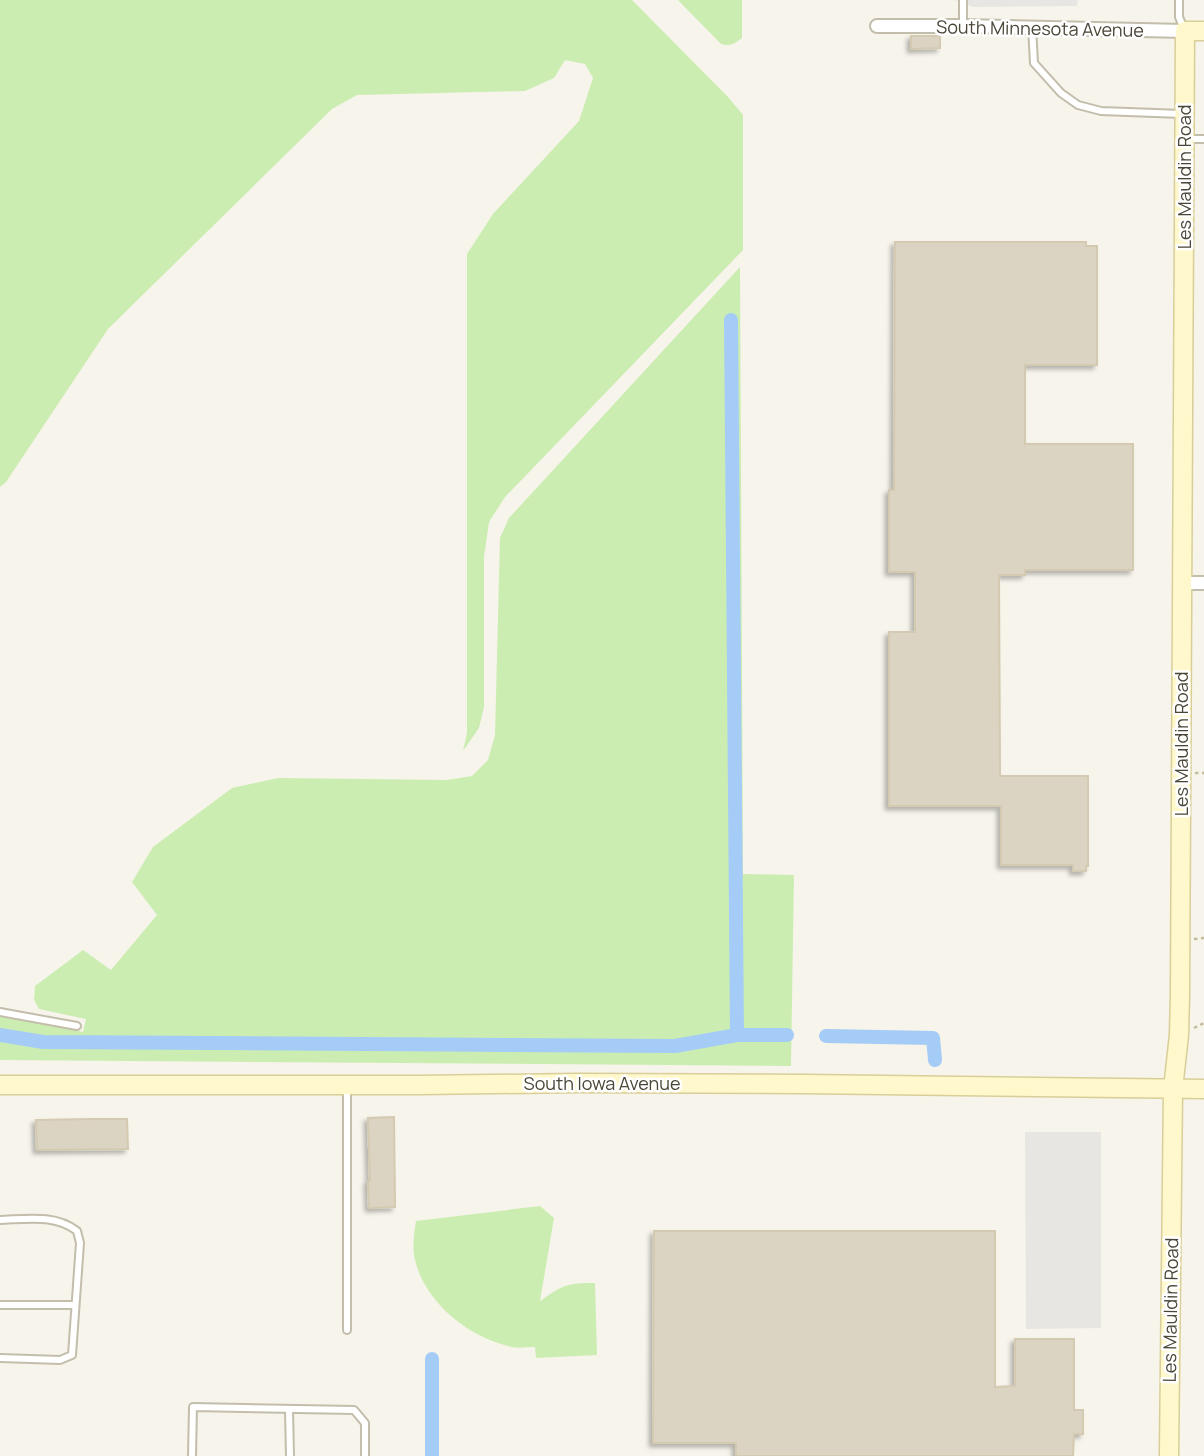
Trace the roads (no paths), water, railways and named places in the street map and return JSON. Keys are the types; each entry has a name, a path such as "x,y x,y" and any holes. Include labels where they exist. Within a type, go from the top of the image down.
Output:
{"street":[{"name":"South Minnesota Avenue","path":"877,26 1204,31"},
{"name":"Les Mauldin Road","path":"1169,1456 1173,1089 1180,1035 1185,31"},
{"path":"1182,583 1204,583"},
{"name":"South Iowa Avenue","path":"0,1085 806,1083 1204,1089"}],"lane":[{"path":"962,26 963,0"},
{"path":"1179,0 1179,16 1185,31"},
{"path":"1032,27 1034,63 1061,93 1077,105 1101,111 1184,114"},
{"path":"1184,139 1204,139"},
{"path":"0,1012 77,1026"},
{"path":"347,1085 347,1330"},
{"path":"0,1220 46,1219 66,1222 77,1231 80,1243 72,1355 60,1360 0,1358"},
{"path":"0,1306 75,1305"},
{"path":"192,1456 193,1407 354,1410 366,1423 365,1456"},
{"path":"289,1409 290,1456"}],"waterway":[{"path":"731,320 737,1035"},
{"path":"0,1035 43,1042 675,1046 737,1035 787,1035"},
{"path":"826,1036 933,1038 935,1060"},
{"path":"432,1359 432,1456"}]}
